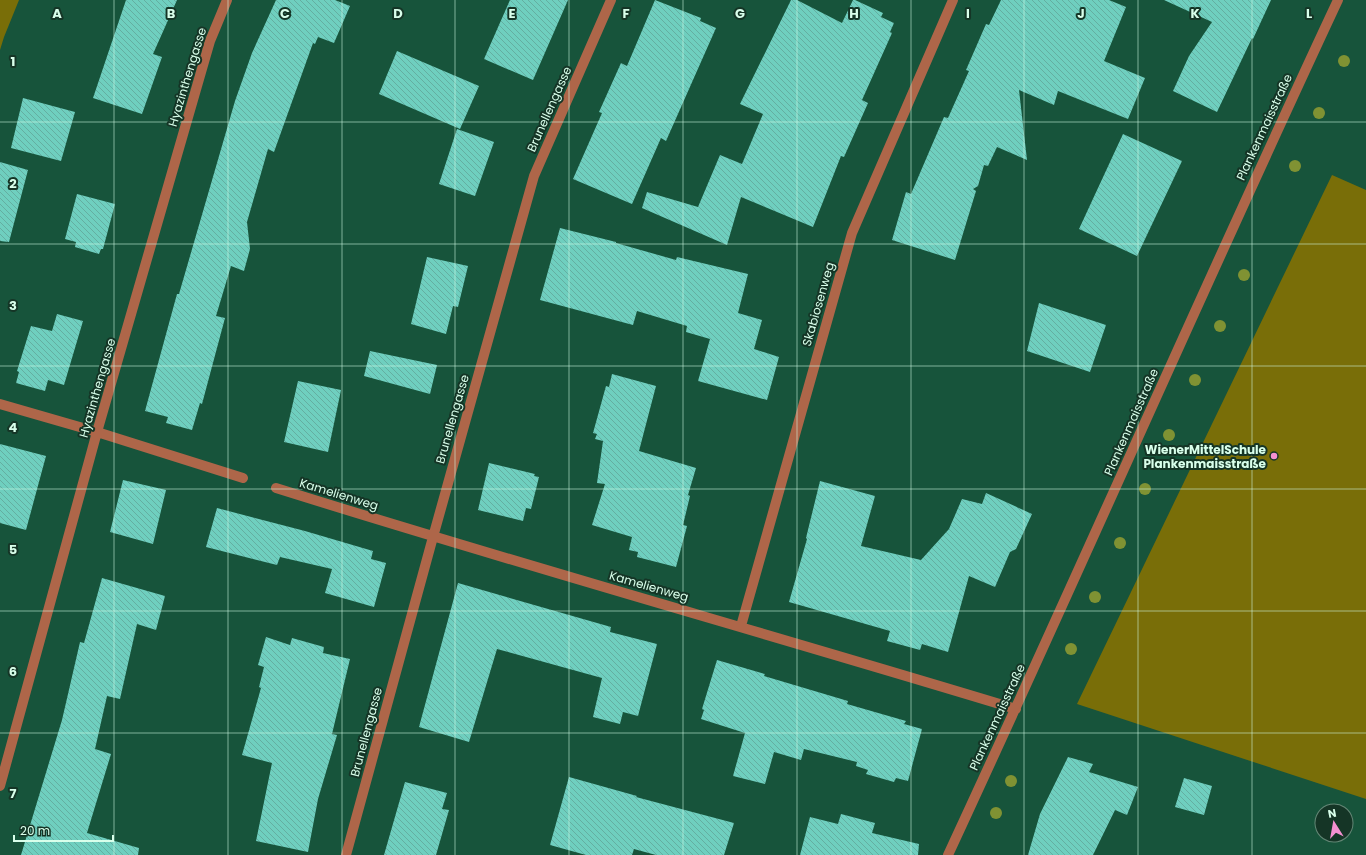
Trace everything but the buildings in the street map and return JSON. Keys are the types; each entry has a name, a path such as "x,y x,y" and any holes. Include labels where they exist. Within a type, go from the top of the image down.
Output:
{"street":[{"name":"Hyazinthengasse","path":"0,786 98,432 210,41 227,0"},
{"name":"Brunellengasse","path":"346,855 534,176 611,0"},
{"name":"Skabiosenweg","path":"740,626 852,233 953,0"},
{"name":"Plankenmaisstraße","path":"948,855 1016,709 1267,150 1338,0"},
{"path":"0,404 98,432 243,478"},
{"name":"Kamelienweg","path":"276,488 433,537 740,626 1016,709"}],"shaded area":[{"path":"0,0 19,0 0,50"},
{"name":"WienerMittelSchule Plankenmaisstraße","path":"1332,175 1366,190 1366,799 1077,704"}],"place":[{"name":"WienerMittelSchule Plankenmaisstraße","path":"1274,456"}]}
